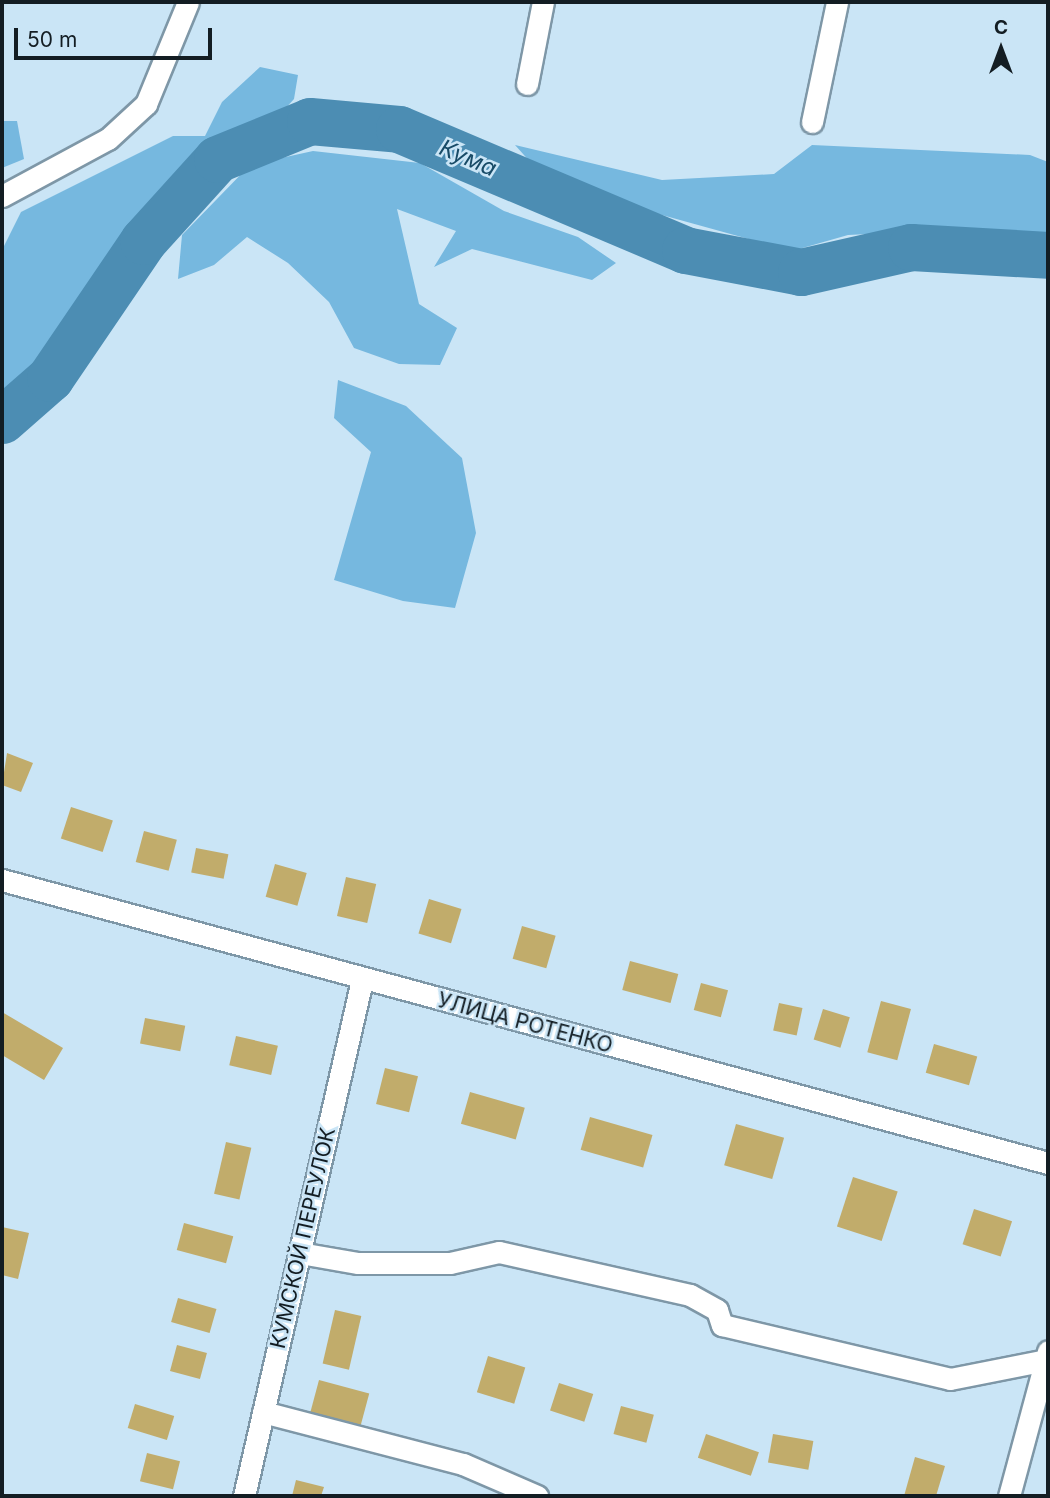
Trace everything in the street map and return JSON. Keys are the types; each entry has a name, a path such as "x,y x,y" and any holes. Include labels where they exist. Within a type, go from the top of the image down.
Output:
{"street":[{"path":"2,196 108,139 146,104 188,2"},
{"path":"527,84 543,2"},
{"path":"812,122 837,2"},
{"name":"УЛИЦА РОТЕНКО","path":"2,880 362,980 1048,1163"},
{"name":"КУМСКОЙ ПЕРЕУЛОК","path":"244,1496 362,980"},
{"path":"300,1253 358,1263 450,1263 499,1252 690,1296 717,1310 722,1325 950,1379 1047,1355 1009,1496"},
{"path":"263,1412 463,1464 537,1496"}],"shaded area":[{"path":"260,67 298,75 294,99 272,123 208,152 156,207 46,368 2,407 2,250 21,212 173,136 205,136 222,102"},
{"path":"2,121 17,121 24,159 2,168"},
{"path":"515,145 662,180 774,174 812,145 1030,155 1048,162 1048,240 929,231 848,235 792,251 550,184"},
{"path":"313,151 420,163 504,211 578,237 616,263 592,280 472,249 434,267 456,231 397,209 419,304 457,328 440,365 399,364 354,348 329,302 288,263 247,237 214,265 178,279 182,235 250,165"},
{"path":"338,380 406,406 462,458 476,533 455,608 403,601 334,580 371,452 334,418"}],"building":[{"path":"7,753 33,763 21,792 2,785"},
{"path":"71,807 113,821 103,852 61,838"},
{"path":"144,831 177,840 169,871 136,862"},
{"path":"196,848 228,854 224,879 191,873"},
{"path":"275,864 307,873 297,906 266,897"},
{"path":"346,877 376,884 367,923 337,916"},
{"path":"429,899 462,909 451,943 418,933"},
{"path":"522,926 556,936 546,968 513,959"},
{"path":"630,961 678,974 671,1003 622,990"},
{"path":"701,983 728,990 721,1017 694,1010"},
{"path":"881,1001 911,1009 897,1060 867,1052"},
{"path":"779,1003 802,1008 797,1035 773,1030"},
{"path":"823,1009 850,1017 840,1048 814,1040"},
{"path":"2,1012 63,1048 44,1080 2,1055"},
{"path":"145,1018 185,1026 180,1051 140,1044"},
{"path":"236,1036 278,1046 271,1075 229,1065"},
{"path":"934,1044 977,1056 969,1085 926,1073"},
{"path":"385,1068 418,1076 409,1112 376,1104"},
{"path":"470,1092 525,1108 516,1139 461,1124"},
{"path":"590,1117 652,1135 643,1168 581,1150"},
{"path":"736,1124 784,1138 772,1179 724,1165"},
{"path":"226,1142 251,1148 239,1199 214,1194"},
{"path":"853,1177 898,1192 882,1241 837,1226"},
{"path":"974,1209 1012,1221 1001,1257 963,1244"},
{"path":"184,1223 233,1236 226,1263 177,1250"},
{"path":"2,1227 29,1233 18,1279 2,1275"},
{"path":"178,1298 216,1309 210,1333 171,1322"},
{"path":"335,1310 361,1316 349,1370 323,1364"},
{"path":"177,1345 207,1353 200,1379 170,1371"},
{"path":"488,1356 525,1367 514,1404 477,1392"},
{"path":"319,1380 369,1393 360,1429 309,1416"},
{"path":"559,1383 593,1394 584,1422 550,1411"},
{"path":"135,1404 174,1416 167,1440 128,1428"},
{"path":"621,1406 654,1415 646,1443 613,1434"},
{"path":"706,1434 759,1452 751,1476 698,1458"},
{"path":"773,1434 813,1441 808,1470 768,1463"},
{"path":"147,1453 180,1461 173,1489 140,1481"},
{"path":"915,1457 945,1466 936,1496 904,1496"},
{"path":"296,1480 324,1487 321,1496 292,1496"}],"waterway":[{"name":"Кума","path":"2,420 50,378 143,241 217,159 310,121 399,129 685,250 801,272 911,247 1048,255"}]}
